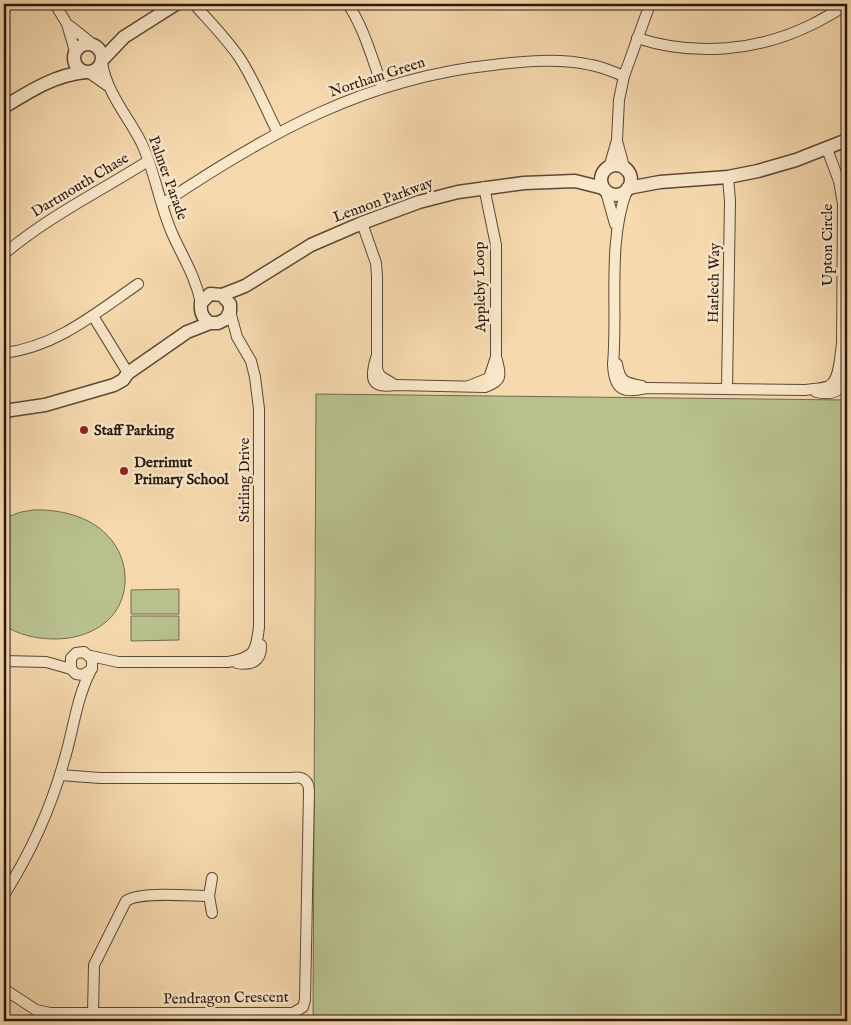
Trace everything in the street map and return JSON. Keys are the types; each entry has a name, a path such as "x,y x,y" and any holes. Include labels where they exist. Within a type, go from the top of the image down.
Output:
{"street":[{"path":"54,4 67,24 101,50 102,61"},
{"path":"4,107 53,79 96,70 124,37 176,4"},
{"path":"194,4 219,31 238,56 253,81 278,133"},
{"path":"348,4 370,49 383,88"},
{"path":"650,4 624,76 619,100 617,140 607,169 601,179 605,190 619,195 627,189 660,182 728,177 758,171 796,160 847,140"},
{"path":"637,38 687,49 712,50 735,48 786,35 812,24 847,5"},
{"path":"67,24 75,52 75,63 77,67 87,72"},
{"path":"53,79 82,45 124,37"},
{"name":"Palmer Parade","path":"102,61 108,86 141,143 172,232 196,282 201,306"},
{"name":"Northam Green","path":"162,204 278,133 320,112 383,88 465,68 534,62 584,63 599,66 624,76"},
{"name":"Palmer Parade","path":"87,72 108,86"},
{"path":"617,140 630,181 627,189"},
{"name":"Upton Circle","path":"627,189 620,207 616,230 614,349 620,375 624,382 648,388 727,390 805,390 826,387 834,382 837,376 842,344 843,204 839,181 827,149"},
{"name":"Dartmouth Chase","path":"4,254 24,237 57,214 148,161"},
{"path":"607,169 617,166 627,172 660,182"},
{"name":"Lennon Parkway","path":"575,181 607,169"},
{"name":"Harlech Way","path":"727,390 730,201 728,177"},
{"name":"Lennon Parkway","path":"187,332 197,319 201,306 210,294 220,294 245,286 311,245 362,223 419,202 484,188 532,182 575,181 605,190"},
{"name":"Appleby Loop","path":"362,223 376,263 376,358 380,376 395,385 485,387 496,383 500,373 496,356 496,245 484,188"},
{"name":"Upton Circle","path":"605,190 616,230"},
{"path":"196,282 228,300 230,310"},
{"path":"4,353 34,347 52,340 92,316 138,284"},
{"name":"Lennon Parkway","path":"4,411 45,405 90,390 103,389 114,385 187,332 212,323 218,324 226,319 245,286"},
{"path":"201,306 203,317 212,323"},
{"name":"Stirling Drive","path":"90,656 118,662 228,662 246,658 254,653 259,627 260,452 258,401 251,361 237,337 230,310"},
{"path":"92,316 128,373"},
{"name":"Stirling Drive","path":"212,323 224,327 237,337"},
{"path":"4,661 46,662 73,656 80,652 90,656 93,662 78,703 60,775 34,840 4,895"},
{"path":"73,656 70,662 78,703"},
{"path":"46,662 72,670 79,675 91,671"},
{"name":"Stirling Drive","path":"91,671 118,662"},
{"name":"Pendragon Crescent","path":"64,764 87,776"},
{"name":"Pendragon Crescent","path":"4,989 40,1011 94,1013 258,1017 293,1013 303,1007 306,1000 308,796 302,786 292,778 100,778 60,775"},
{"path":"212,878 209,896 212,913"},
{"path":"94,1013 93,972 95,960 126,901 133,897 144,896 209,896"}],"green space":[{"path":"316,394 847,400 847,1021 313,1021"},
{"path":"33,510 63,512 83,518 100,528 107,535 121,557 125,582 119,606 102,625 85,634 61,639 48,639 22,634 4,625 4,518"},
{"path":"179,589 179,614 131,614 131,590"},
{"path":"131,616 179,616 179,640 131,641"}],"place":[{"name":"Staff Parking","path":"84,430"},
{"name":"Derrimut Primary School","path":"124,471"}]}
